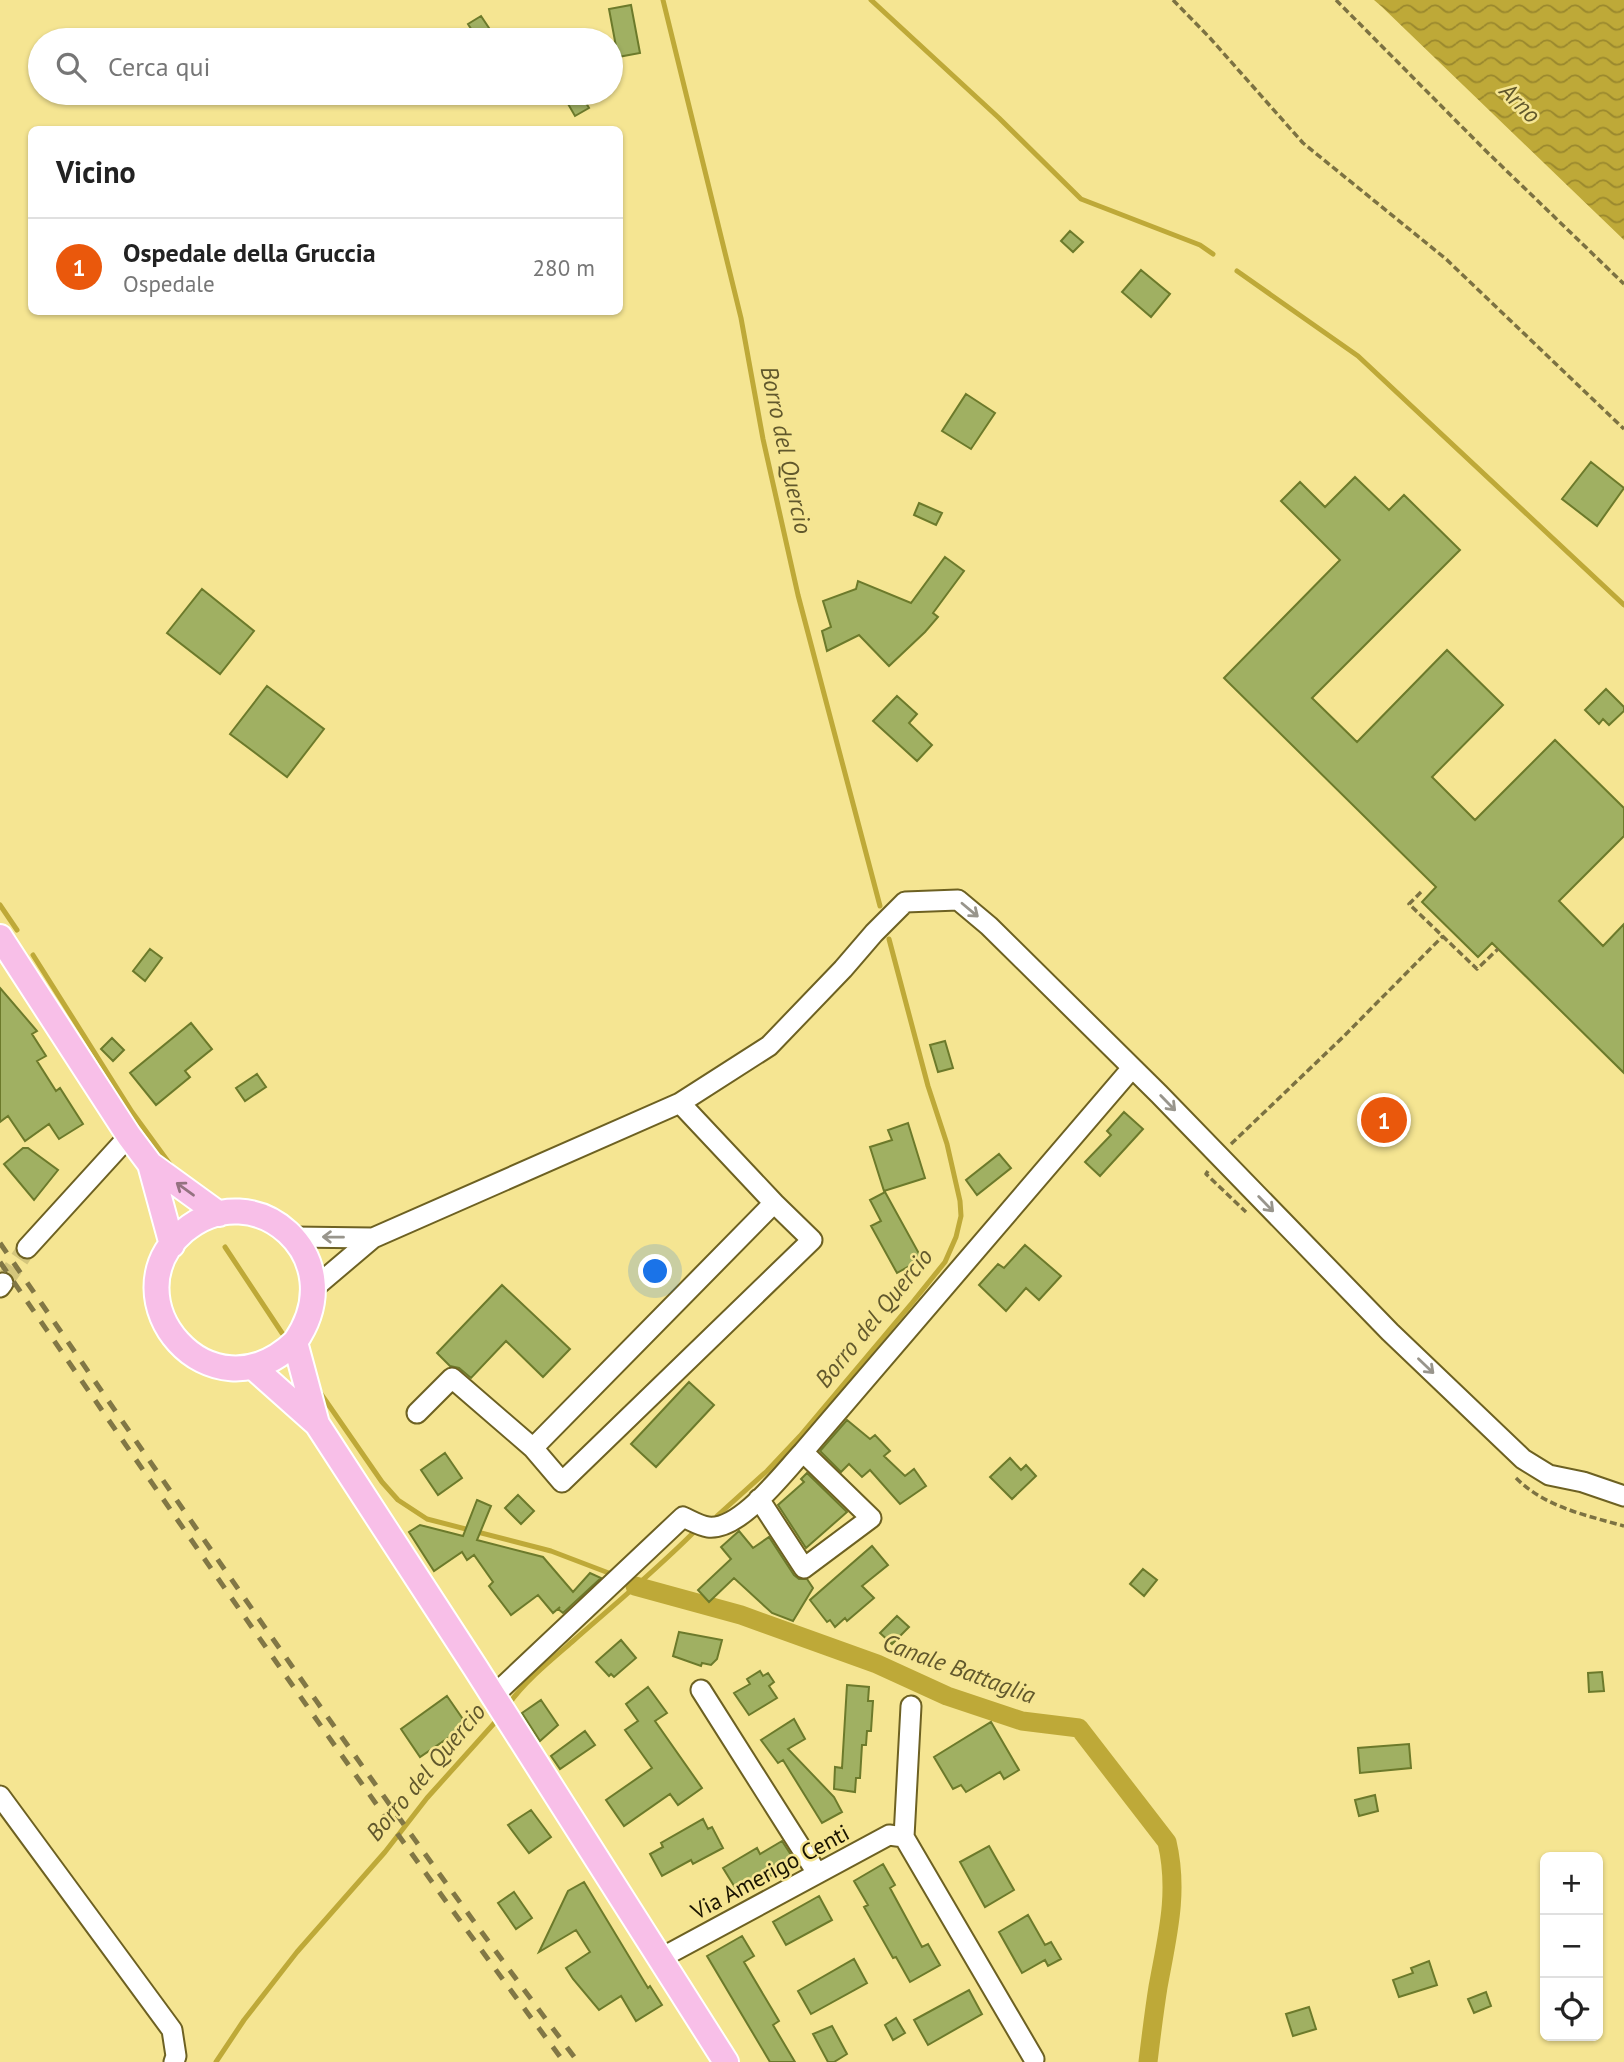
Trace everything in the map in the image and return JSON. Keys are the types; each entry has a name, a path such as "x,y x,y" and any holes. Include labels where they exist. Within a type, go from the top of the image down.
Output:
{"main road":[{"path":"0,937 150,1164 219,1214"},
{"path":"150,1164 172,1245"},
{"path":"241,1212 275,1222 293,1237 311,1268 314,1288 313,1306 305,1328 295,1342 271,1360 253,1367 229,1368 210,1365 193,1356 176,1341 167,1328 158,1299 158,1277 164,1258 185,1231 203,1219 241,1212"},
{"path":"295,1342 317,1424"},
{"path":"253,1367 317,1424 726,2062"}],"street":[{"path":"314,1288 373,1238 680,1103 769,1046 905,902 958,900 989,926 1390,1332 1523,1459 1549,1475 1583,1482 1624,1496"},
{"path":"493,1696 683,1517 708,1527 730,1523 759,1499 1132,1068"},
{"path":"416,1413 452,1378 533,1448 562,1482 812,1240 680,1103"},
{"path":"27,1248 129,1136"},
{"path":"533,1448 774,1203"},
{"path":"293,1237 373,1238"},
{"path":"759,1499 804,1569 871,1518 803,1451"},
{"path":"701,1690 817,1873"},
{"path":"911,1706 904,1838 1034,2059"},
{"path":"0,1796 172,2030 176,2056 174,2062"},
{"name":"Via Amerigo Centi","path":"661,1958 889,1835 904,1838"}],"path":[{"path":"1173,0 1303,143 1446,259 1624,429"},
{"path":"1336,0 1486,151 1624,284"},
{"path":"1421,892 1409,904 1476,969 1498,949"},
{"path":"1219,1156 1443,936"}],"water":[{"name":"Arno","path":"1374,0 1624,0 1624,240 1381,6"}],"building":[{"path":"631,5 640,53 623,56 623,28 613,28 609,9"},
{"path":"481,16 489,28 470,28 468,24"},
{"path":"569,105 587,105 589,108 575,116"},
{"path":"1070,231 1083,242 1073,252 1061,241"},
{"path":"1141,270 1170,294 1151,317 1122,292"},
{"path":"966,394 995,413 971,449 942,431"},
{"path":"1591,462 1624,488 1597,526 1562,499"},
{"path":"1355,477 1389,510 1404,495 1460,550 1312,698 1357,742 1447,650 1503,705 1432,777 1475,820 1555,740 1624,808 1624,836 1559,901 1603,946 1624,924 1624,1073 1492,943 1478,957 1422,902 1436,887 1224,678 1340,560 1281,501 1300,482 1325,507"},
{"path":"919,503 942,513 936,525 914,515"},
{"path":"945,557 964,571 933,613 938,617 889,666 859,635 827,651 822,631 831,627 823,601 856,589 858,581 911,603"},
{"path":"202,589 254,631 220,674 167,633"},
{"path":"267,686 324,729 287,777 230,734"},
{"path":"1606,689 1624,707 1624,711 1609,725 1603,719 1599,724 1585,710"},
{"path":"897,696 917,714 909,723 932,745 917,761 873,721"},
{"path":"150,949 162,958 145,981 133,971"},
{"path":"0,988 37,1031 32,1034 46,1056 37,1061 56,1091 60,1088 83,1124 59,1139 49,1124 25,1141 8,1116 0,1122"},
{"path":"191,1023 212,1049 185,1071 190,1077 156,1105 130,1073"},
{"path":"112,1038 124,1050 113,1061 101,1049"},
{"path":"945,1041 953,1068 938,1072 930,1045"},
{"path":"257,1074 266,1087 245,1101 236,1088"},
{"path":"1124,1112 1143,1129 1100,1176 1085,1162 1111,1135 1107,1131"},
{"path":"908,1123 925,1178 884,1191 870,1147 892,1140 888,1130"},
{"path":"23,1148 28,1148 58,1170 34,1200 4,1164"},
{"path":"999,1154 1011,1168 977,1195 966,1180"},
{"path":"885,1192 922,1259 897,1273 871,1226 881,1221 870,1200"},
{"path":"1025,1245 1061,1276 1039,1300 1026,1288 1006,1311 979,1285 998,1264 1004,1268"},
{"path":"502,1285 570,1349 543,1377 506,1341 471,1378 459,1368 450,1366 437,1353"},
{"path":"689,1382 714,1405 656,1467 631,1444"},
{"path":"847,1420 870,1439 875,1435 890,1451 884,1456 905,1476 914,1469 926,1486 900,1504 870,1470 862,1477 849,1464 841,1472 820,1451"},
{"path":"445,1453 462,1478 438,1495 421,1470"},
{"path":"1010,1458 1021,1470 1026,1465 1036,1476 1012,1499 990,1477"},
{"path":"807,1473 847,1512 806,1548 778,1505 804,1482 801,1479"},
{"path":"518,1495 534,1511 521,1524 505,1508"},
{"path":"477,1500 491,1506 477,1540 543,1557 573,1592 590,1573 601,1578 563,1613 558,1609 560,1607 553,1613 538,1595 511,1615 489,1586 493,1582 474,1555 467,1560 462,1552 434,1571 409,1532 420,1525 463,1536"},
{"path":"739,1531 753,1548 769,1537 794,1575 799,1579 807,1579 813,1588 793,1621 772,1613 734,1578 709,1602 698,1590 731,1559 721,1547"},
{"path":"872,1546 888,1565 862,1586 874,1598 847,1621 845,1618 835,1627 830,1620 827,1622 810,1600"},
{"path":"1143,1569 1157,1580 1144,1596 1130,1584"},
{"path":"897,1616 909,1627 892,1644 880,1633"},
{"path":"679,1632 722,1640 717,1659 711,1665 702,1663 701,1666 673,1656"},
{"path":"621,1640 636,1658 614,1677 611,1674 609,1676 596,1662"},
{"path":"760,1671 763,1676 768,1673 774,1682 769,1686 777,1698 749,1715 734,1693 750,1684 747,1679"},
{"path":"1602,1672 1604,1691 1589,1692 1588,1673"},
{"path":"847,1685 869,1687 868,1701 873,1701 871,1731 867,1731 866,1745 862,1745 860,1778 856,1778 855,1792 834,1789 835,1767 842,1768"},
{"path":"648,1687 667,1713 655,1721 702,1788 678,1805 670,1794 624,1826 606,1800 652,1768 625,1730 638,1721 626,1704"},
{"path":"447,1696 467,1725 420,1757 401,1729"},
{"path":"541,1700 558,1725 540,1741 522,1713"},
{"path":"794,1719 805,1739 788,1749 834,1797 842,1812 822,1823 783,1760 778,1763 761,1740"},
{"path":"991,1722 1019,1770 1004,1779 1000,1772 966,1792 961,1785 953,1789 934,1757"},
{"path":"585,1731 595,1745 560,1769 551,1756"},
{"path":"1409,1744 1411,1768 1360,1773 1358,1748"},
{"path":"1375,1795 1378,1811 1359,1816 1355,1800"},
{"path":"531,1810 551,1837 529,1853 508,1825"},
{"path":"703,1819 708,1829 712,1827 723,1848 693,1864 691,1860 662,1876 650,1854 663,1847 661,1843"},
{"path":"782,1841 793,1858 770,1871 772,1875 739,1894 723,1868 757,1848 760,1854"},
{"path":"989,1846 1014,1890 985,1907 960,1862"},
{"path":"883,1864 895,1885 890,1888 922,1947 928,1944 940,1965 910,1982 864,1907 868,1905 854,1881"},
{"path":"584,1882 648,1988 650,1986 662,2005 636,2021 621,1996 599,2010 573,1979 566,1968 590,1952 576,1930 539,1952 568,1891"},
{"path":"514,1892 532,1918 516,1929 498,1903"},
{"path":"819,1896 832,1920 786,1945 773,1922"},
{"path":"1028,1915 1045,1945 1051,1942 1061,1959 1048,1966 1045,1960 1022,1973 999,1932"},
{"path":"742,1936 754,1956 744,1962 779,2021 773,2025 795,2062 770,2062 707,1956"},
{"path":"854,1959 867,1983 811,2014 798,1991"},
{"path":"1429,1961 1437,1985 1399,1997 1393,1980 1413,1973 1411,1968"},
{"path":"969,1990 982,2014 928,2045 914,2020"},
{"path":"1486,1992 1491,2006 1474,2013 1468,1999"},
{"path":"1309,2007 1316,2029 1293,2036 1286,2014"},
{"path":"896,2018 905,2033 893,2040 885,2025"},
{"path":"832,2026 847,2054 834,2062 828,2062 813,2034"}],"waterway":[{"name":"Borro del Quercio","path":"663,0 741,318 763,439 798,595 880,906"},
{"path":"871,0 999,118 1081,199 1200,245 1213,254"},
{"path":"1237,271 1358,356 1624,605"},
{"path":"0,905 17,930"},
{"name":"Borro del Quercio","path":"717,1516 767,1471 800,1436 945,1262 956,1237 961,1216 960,1201 947,1144 928,1086 889,939"},
{"path":"33,955 132,1112 172,1167"},
{"path":"225,1247 282,1333"},
{"path":"319,1391 382,1482 398,1500 427,1519 551,1551 614,1575"},
{"name":"Borro del Quercio","path":"508,1705 539,1671 693,1533"},
{"name":"Canale Battaglia","path":"635,1586 741,1615 877,1664 947,1696 1022,1721 1079,1728 1167,1842 1172,1897 1148,2062"},
{"name":"Borro del Quercio","path":"216,2062 244,2020 297,1952 385,1852 427,1798 498,1719"}],"tunnel":[{"path":"3,1283 27,1248"}],"railway":[{"path":"0,1243 357,1758 578,2062"},
{"path":"0,1262 208,1565 491,1964 564,2062"}],"place":[{"name":"Ospedale della Gruccia","path":"1384,1120"}]}
